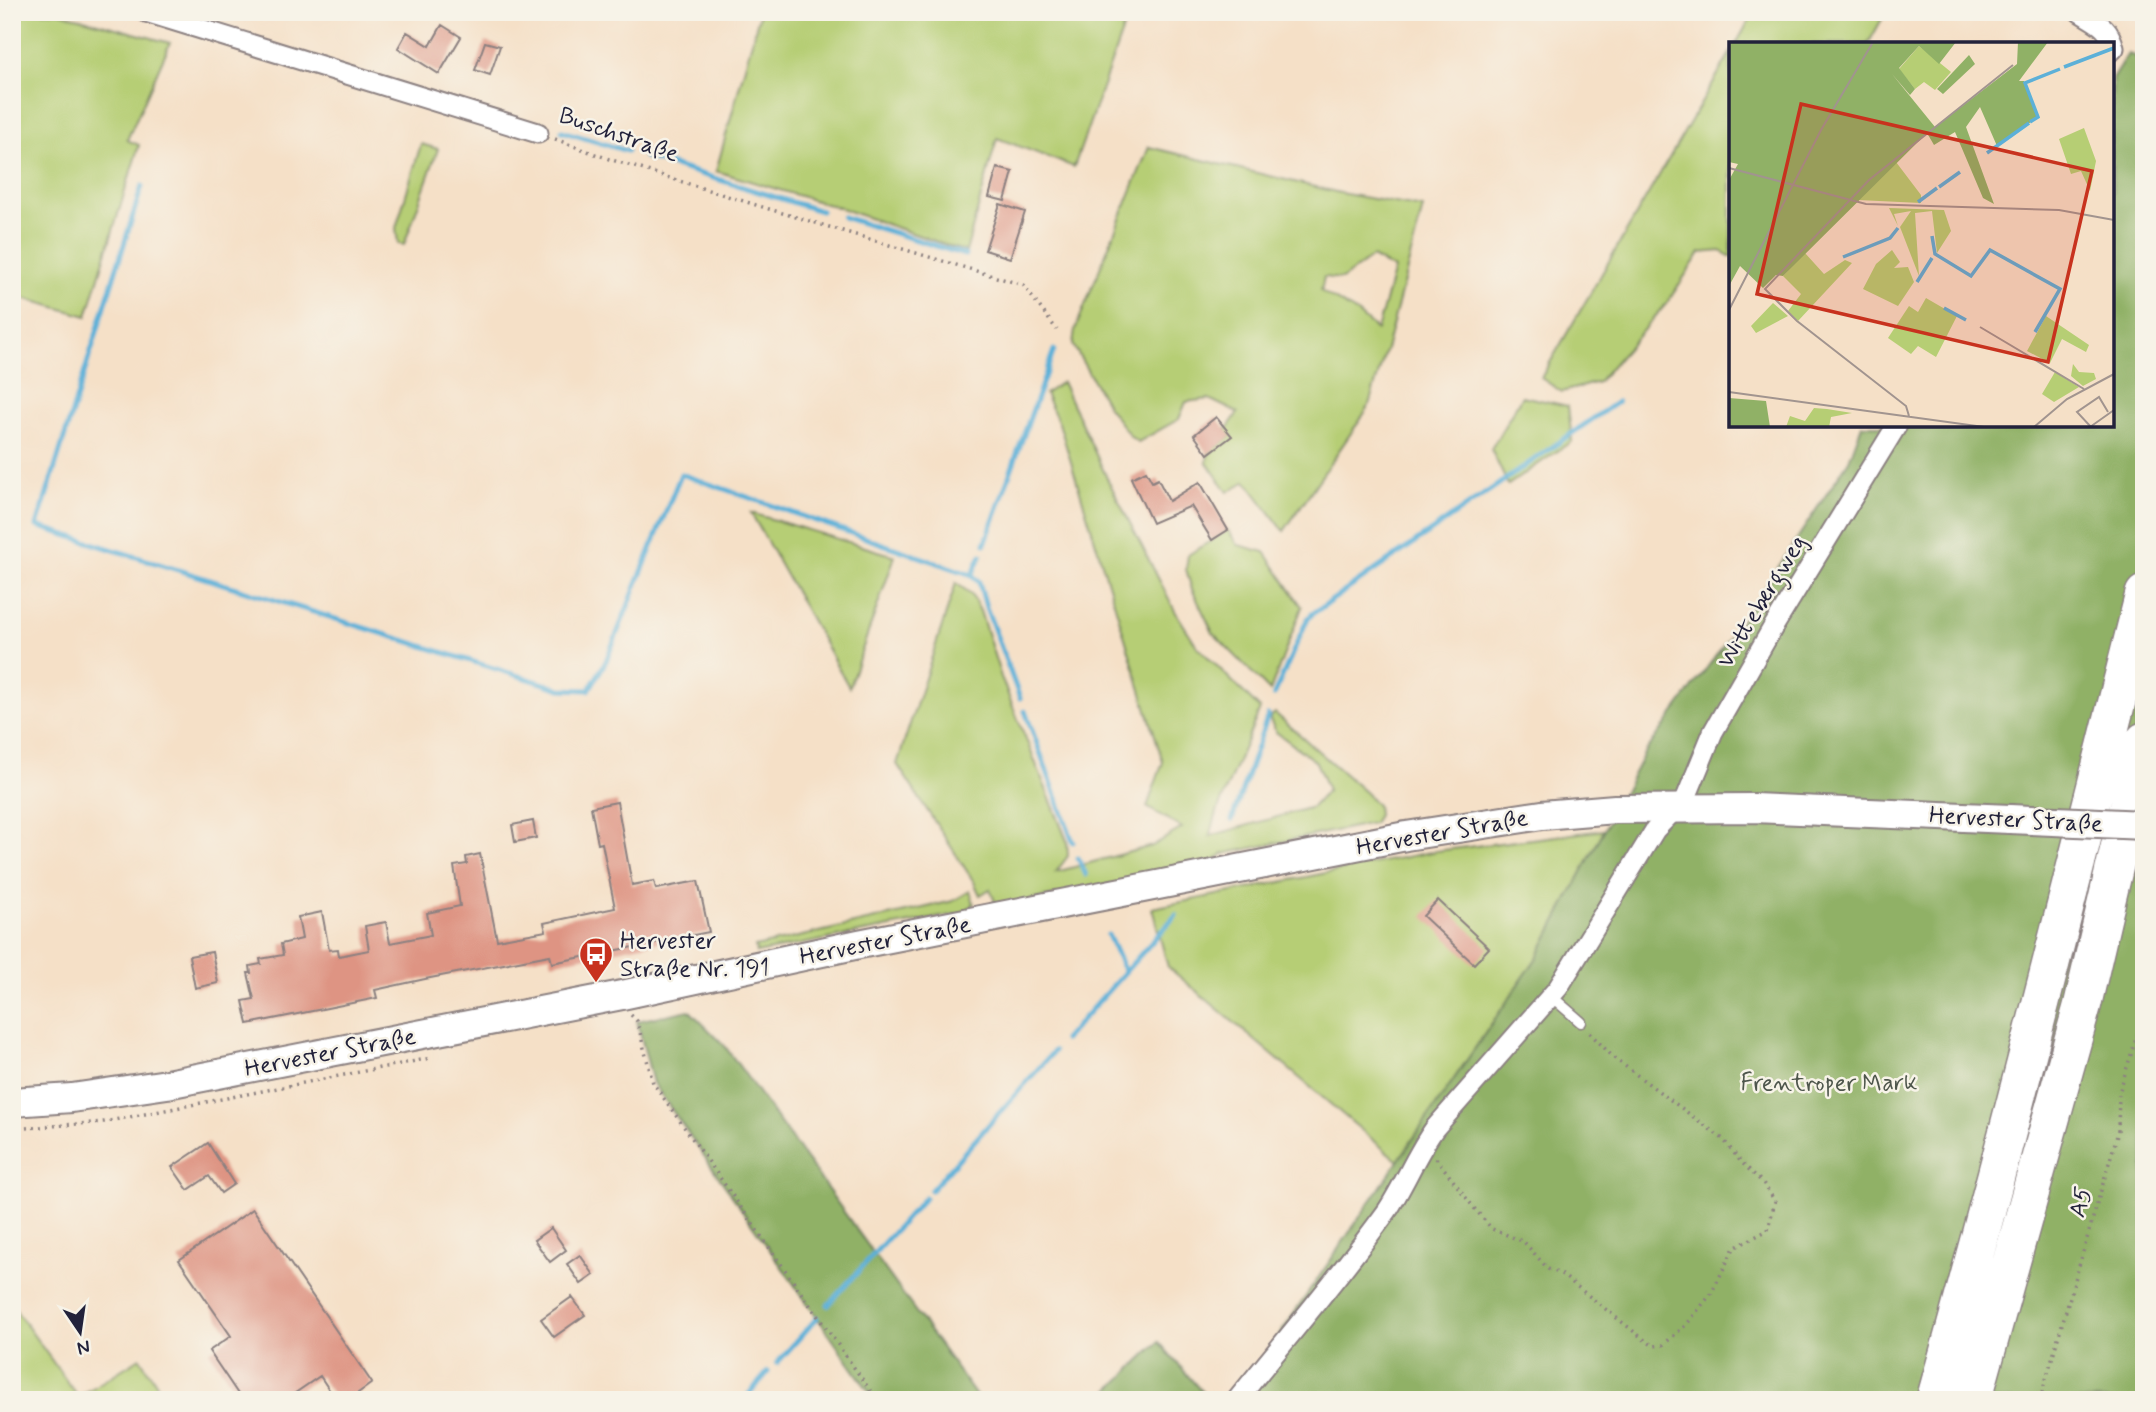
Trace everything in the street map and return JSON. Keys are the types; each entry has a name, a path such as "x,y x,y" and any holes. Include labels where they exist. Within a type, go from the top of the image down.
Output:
{"highway":[{"path":"1935,1400 2043,999 2144,594"},
{"path":"1973,1400 2082,1007 2144,741"}],"main road":[{"name":"Hervester Straße","path":"12,1102 72,1098 167,1084 1406,836 1542,815 1615,809 1754,808 2144,825"}],"street":[{"name":"Buschstraße","path":"146,12 538,133"},
{"path":"2080,12 2104,27 2113,42"},
{"name":"Wittebergweg","path":"1678,808 1686,798 1713,732 1772,629 1896,427"},
{"path":"1237,1400 1389,1208 1421,1147 1435,1128 1558,988 1655,830 1678,808"}],"lane":[{"path":"1551,996 1581,1022"}],"path":[{"name":"Buschstraße","path":"538,133 609,159 1023,285 1057,330"},
{"path":"622,1018 644,1013"},
{"name":"A5","path":"2040,1400 2118,1132 2119,1093 2144,1013"},
{"path":"631,1016 637,1021 653,1083 877,1400"},
{"path":"1421,1147 1439,1160 1493,1229 1524,1242 1548,1269 1561,1274 1646,1341 1654,1346 1663,1345 1687,1324 1711,1294 1734,1248 1768,1230 1775,1201 1763,1183 1741,1162 1723,1139 1614,1058 1581,1022"},
{"path":"12,1129 104,1122 432,1058"}],"green space":[{"path":"12,12 58,12 170,43 127,140 139,145 87,316 12,295"},
{"path":"760,12 1129,12 1074,167 997,138 966,252 843,209 716,171"},
{"path":"1754,12 1886,12 1869,42 1737,42"},
{"name":"Frentroper Mark","path":"2128,54 2144,59 2144,1400 1235,1400 1538,956 1644,754 1758,598 1849,460 1861,427 2114,427 2114,76"},
{"path":"1729,55 1729,256 1721,251 1700,253 1667,303 1598,382 1562,392 1541,378"},
{"path":"421,144 438,149 404,245 398,244 396,228"},
{"path":"1149,147 1340,193 1423,208 1368,408 1284,531 1246,481 1228,492 1207,463 1208,454 1231,436 1226,430 1238,413 1209,399 1186,402 1179,419 1138,442 1108,407 1073,345 1075,330","holes":["1372,257 1394,269 1377,330 1357,313 1321,291 1324,277 1342,279"]},
{"path":"1062,382 1107,478 1175,611 1197,646 1260,709 1218,809 1210,836 1312,807 1328,790 1316,762 1276,732 1269,718 1275,713 1377,805 1378,815 1373,823 1223,854 1210,864 997,907 990,889 980,895 897,764 956,583 971,594 980,611 1001,677 1067,841 1068,856 1056,872 1152,846 1182,828 1147,807 1163,762 1059,423 1045,394"},
{"path":"1522,396 1568,406 1572,441 1508,485 1491,449"},
{"path":"751,513 895,556 849,687"},
{"path":"1228,530 1238,545 1265,552 1302,607 1270,691 1213,633 1191,587 1186,569 1188,555"},
{"path":"1604,830 1538,956 1398,1161 1168,967 1152,908 1436,851"},
{"path":"970,891 974,904 962,913 756,953 755,947 953,901"},
{"path":"689,1010 724,1045 979,1400 875,1400 653,1083 637,1021"},
{"path":"12,1305 78,1397 140,1358 167,1400 12,1400"},
{"path":"1159,1342 1209,1400 1099,1400"}],"building":[{"path":"442,25 461,37 439,74 398,48 407,32 430,46"},
{"path":"485,42 500,46 490,75 475,70"},
{"path":"997,168 1013,172 1005,201 989,197"},
{"path":"1000,204 1025,212 1010,258 985,250"},
{"path":"1216,417 1232,436 1208,454 1194,435"},
{"path":"1146,471 1152,482 1158,479 1169,501 1200,482 1228,530 1212,540 1191,506 1152,523 1131,478"},
{"path":"617,802 632,885 654,881 656,889 698,881 709,932 552,963 550,955 425,979 375,990 377,998 248,1024 243,1001 254,999 248,973 251,973 250,966 261,964 260,959 283,955 281,944 302,939 298,917 322,912 329,950 338,949 339,956 369,950 365,926 386,922 390,943 431,935 427,913 460,906 454,866 467,864 466,857 480,854 497,940 546,931 544,923 615,908 602,843 598,844 591,807"},
{"path":"533,821 536,838 515,842 512,825"},
{"path":"1438,900 1489,948 1474,964 1423,916"},
{"path":"212,952 218,983 195,988 189,956"},
{"path":"208,1143 234,1184 221,1193 209,1176 188,1190 172,1167"},
{"path":"253,1209 372,1383 348,1400 336,1400 320,1376 285,1400 242,1400 209,1351 231,1336 179,1260"},
{"path":"551,1228 566,1250 550,1262 534,1240"},
{"path":"580,1255 594,1275 581,1284 567,1264"},
{"path":"572,1297 585,1315 554,1337 541,1319"}],"waterway":[{"path":"562,131 627,151"},
{"path":"645,157 821,211"},
{"path":"142,186 37,526 561,689 589,690 606,661 681,474 972,575 979,582 1020,698"},
{"path":"843,217 965,255"},
{"path":"985,544 1054,350"},
{"path":"1274,695 1312,614 1617,402"},
{"path":"972,575 981,555"},
{"path":"1025,711 1073,842"},
{"path":"1232,820 1268,715"},
{"path":"1078,858 1086,875"},
{"path":"1064,1040 1176,915"},
{"path":"1108,935 1125,972"},
{"path":"931,1190 1054,1051"},
{"path":"828,1305 925,1197"},
{"path":"777,1363 817,1318"},
{"path":"744,1400 768,1372"}],"place":[{"name":"Hervester Straße Nr. 191","path":"596,984"}]}
